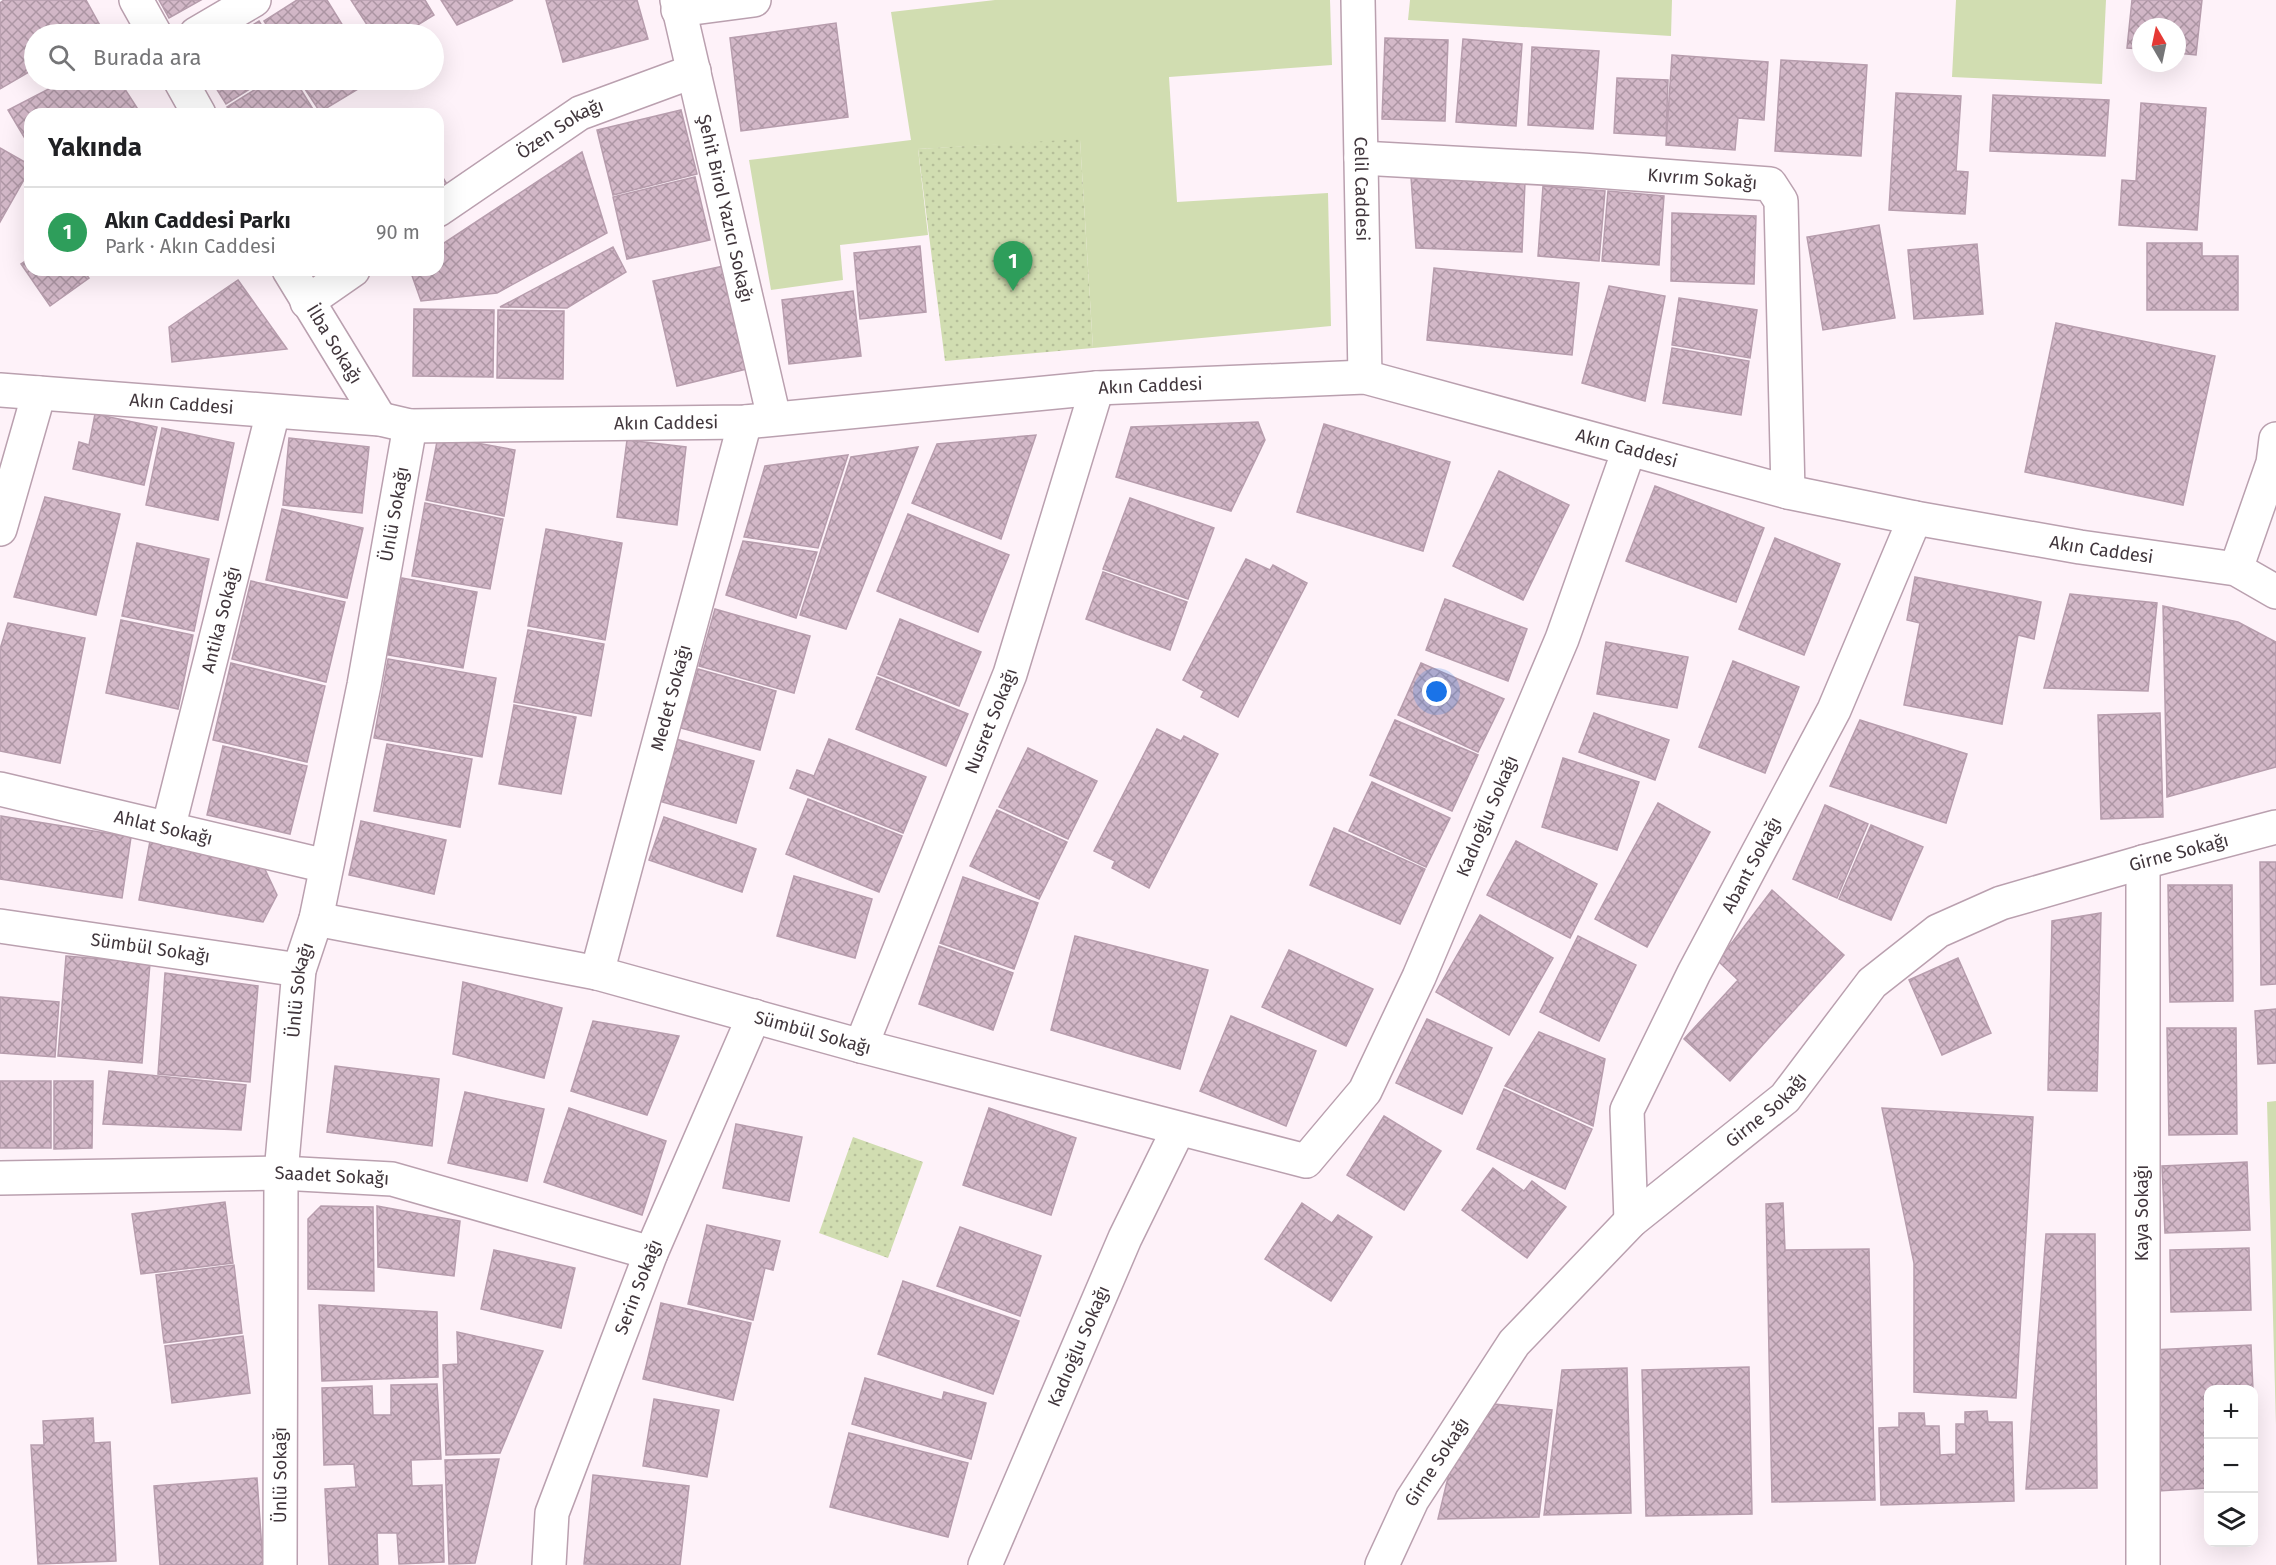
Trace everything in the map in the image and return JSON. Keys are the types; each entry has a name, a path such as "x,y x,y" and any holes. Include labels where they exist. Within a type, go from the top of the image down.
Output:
{"street":[{"path":"136,0 149,24"},
{"path":"213,24 254,0"},
{"path":"678,5 754,0"},
{"name":"Celil Caddesi","path":"1358,0 1365,376"},
{"name":"Şehit Birol Yazıcı Sokağı","path":"678,5 694,71 760,420"},
{"name":"Özen Sokağı","path":"444,206 580,113 694,71"},
{"path":"186,90 196,108"},
{"name":"Kıvrım Sokağı","path":"1361,158 1582,170 1770,184 1780,201 1788,492"},
{"name":"İlba Sokağı","path":"292,276 307,302 395,422"},
{"path":"307,302 344,276"},
{"name":"Akın Caddesi","path":"0,390 395,422 760,420 1097,388 1365,376 1788,492 1915,518 2080,547 2236,569 2276,592"},
{"name":"Nusret Sokağı","path":"861,1046 1010,674 1097,388"},
{"path":"0,529 39,393"},
{"name":"Antika Sokağı","path":"168,829 273,412"},
{"name":"Medet Sokağı","path":"597,973 760,420"},
{"name":"Ünlü Sokağı","path":"280,1565 281,1173 300,970 316,919 364,685 395,422"},
{"path":"2236,569 2273,463 2276,439"},
{"name":"Kadıoğlu Sokağı","path":"1305,1161 1365,1091 1419,977 1562,639 1629,450"},
{"name":"Abant Sokağı","path":"1630,1221 1627,1110 1694,973 1834,710 1915,518"},
{"name":"Ahlat Sokağı","path":"0,789 326,866"},
{"name":"Girne Sokağı","path":"1382,1565 1412,1500 1514,1343 1630,1221 1785,1098 1872,982 1938,931 2001,903 2143,861 2276,827"},
{"name":"Kaya Sokağı","path":"2143,861 2143,1565"},
{"name":"Sümbül Sokağı","path":"316,919 597,973 861,1046 978,1075 1178,1130 1305,1161"},
{"name":"Sümbül Sokağı","path":"0,926 300,970"},
{"name":"Serin Sokağı","path":"549,1565 552,1513 651,1253 754,1016"},
{"name":"Kadıoğlu Sokağı","path":"985,1565 1125,1238 1178,1130"},
{"name":"Saadet Sokağı","path":"0,1178 281,1173 392,1179 651,1253"}],"green space":[{"path":"995,0 1330,0 1332,65 1169,77 1177,202 1328,193 1331,326 1093,348 1080,140 918,149 928,235 840,245 843,280 771,290 749,160 911,140 891,12"},
{"path":"1410,0 1672,0 1671,36 1408,20"},
{"path":"1956,0 2106,0 2102,84 1952,77"},
{"path":"1080,139 1093,348 945,361 918,149"},
{"path":"2276,1101 2276,1425 2267,1102"},
{"path":"853,1137 923,1162 888,1258 819,1233"}],"building":[{"path":"4,0 86,0 99,24 24,24 24,75 0,89 0,3"},
{"path":"159,0 201,0 169,18"},
{"path":"297,0 327,0 342,24 266,24 264,21"},
{"path":"351,0 425,0 434,15 419,24 367,24"},
{"path":"441,0 513,0 457,25"},
{"path":"546,0 637,0 648,39 563,62"},
{"path":"2132,0 2202,0 2196,55 2186,54 2186,18 2132,18 2132,48 2127,48"},
{"path":"836,23 848,117 741,131 730,38"},
{"path":"1385,38 1448,40 1445,121 1382,119"},
{"path":"1463,39 1522,44 1516,126 1456,122"},
{"path":"1532,47 1599,51 1593,129 1528,125"},
{"path":"1672,55 1768,62 1764,120 1738,118 1735,150 1666,145"},
{"path":"1781,60 1867,65 1861,156 1775,151"},
{"path":"1617,78 1668,80 1666,136 1614,133"},
{"path":"47,90 125,90 137,108 24,108 24,137 8,110"},
{"path":"217,90 248,90 226,104"},
{"path":"254,90 301,90 312,108 228,108"},
{"path":"306,90 356,90 327,108 317,108"},
{"path":"1896,93 1961,96 1956,171 1968,172 1965,214 1889,210"},
{"path":"1993,95 2109,100 2105,156 1990,151"},
{"path":"2141,103 2206,108 2197,230 2119,225 2122,180 2136,181"},
{"path":"681,110 697,174 613,195 597,130"},
{"path":"0,148 24,162 24,180 0,222"},
{"path":"582,152 607,233 497,293 421,301 412,276 444,276 444,243"},
{"path":"695,177 710,240 627,259 613,197"},
{"path":"1411,177 1525,182 1522,252 1416,248"},
{"path":"1543,186 1605,191 1599,261 1538,256"},
{"path":"1608,191 1664,196 1659,265 1602,261"},
{"path":"1672,213 1756,216 1754,284 1671,281"},
{"path":"1879,225 1895,318 1823,330 1807,237"},
{"path":"2147,243 2202,243 2202,256 2238,256 2238,310 2147,310"},
{"path":"1977,244 1983,314 1914,319 1908,250"},
{"path":"920,246 926,312 860,319 854,253"},
{"path":"613,247 626,272 567,308 500,307"},
{"path":"724,266 747,369 677,386 653,281"},
{"path":"1434,268 1579,283 1572,355 1427,340"},
{"path":"29,276 88,276 89,278 50,306"},
{"path":"238,280 287,349 172,362 169,327"},
{"path":"1609,286 1665,296 1645,401 1582,383"},
{"path":"853,291 861,356 789,364 782,300"},
{"path":"1679,298 1757,310 1750,358 1672,345"},
{"path":"414,309 494,310 493,377 413,376"},
{"path":"498,310 564,311 563,379 497,378"},
{"path":"2056,323 2215,356 2183,505 2025,472"},
{"path":"1672,348 1749,361 1741,415 1663,403"},
{"path":"95,414 157,427 144,485 73,469 79,442 89,445"},
{"path":"1258,422 1265,440 1231,511 1116,477 1131,427"},
{"path":"1324,424 1450,462 1423,551 1297,512"},
{"path":"162,428 234,443 218,520 146,505"},
{"path":"1036,435 1001,539 912,503 937,444"},
{"path":"438,436 515,450 504,516 426,500"},
{"path":"289,438 369,447 362,513 283,505"},
{"path":"627,440 686,447 677,525 617,517"},
{"path":"918,447 846,629 800,615 851,457"},
{"path":"848,455 818,548 744,537 765,466"},
{"path":"1499,471 1569,505 1523,600 1453,566"},
{"path":"1655,486 1764,528 1736,602 1626,561"},
{"path":"45,497 120,514 96,615 14,597"},
{"path":"1130,498 1214,528 1188,599 1103,569"},
{"path":"425,503 503,519 490,589 412,576"},
{"path":"282,509 363,528 347,598 266,580"},
{"path":"908,514 1009,555 978,632 877,591"},
{"path":"546,529 622,543 605,640 528,626"},
{"path":"1775,538 1840,564 1804,655 1739,629"},
{"path":"743,541 817,552 796,618 726,595"},
{"path":"137,543 209,559 194,631 122,616"},
{"path":"1246,559 1270,570 1273,565 1307,583 1238,717 1201,697 1204,691 1183,680"},
{"path":"1103,572 1187,602 1170,650 1086,619"},
{"path":"1915,577 2041,602 2034,639 2018,635 2002,724 1904,705 1920,623 1907,620"},
{"path":"402,578 477,592 463,668 388,655"},
{"path":"251,581 345,602 326,682 232,659"},
{"path":"2070,594 2157,603 2148,691 2044,688"},
{"path":"1445,599 1527,629 1508,681 1426,650"},
{"path":"2163,606 2238,622 2276,642 2276,767 2167,797"},
{"path":"715,609 810,636 794,693 699,666"},
{"path":"900,619 981,652 959,706 878,674"},
{"path":"121,620 193,635 178,709 106,693"},
{"path":"8,623 85,638 60,763 0,751 0,649"},
{"path":"528,630 604,644 591,716 514,702"},
{"path":"1606,642 1688,657 1677,708 1597,694"},
{"path":"388,659 496,678 482,757 374,738"},
{"path":"1733,661 1799,687 1765,773 1699,747"},
{"path":"231,663 325,686 307,762 213,740"},
{"path":"1421,663 1504,699 1478,752 1398,715"},
{"path":"698,669 776,691 760,750 681,728"},
{"path":"877,677 968,714 946,766 856,729"},
{"path":"514,705 576,717 561,794 499,784"},
{"path":"1594,713 1669,740 1655,780 1579,752"},
{"path":"2160,713 2163,817 2101,819 2098,715"},
{"path":"1395,720 1478,755 1452,811 1370,775"},
{"path":"1860,720 1967,754 1946,823 1830,786"},
{"path":"1157,729 1181,741 1184,736 1218,754 1149,888 1112,868 1115,861 1094,851"},
{"path":"676,739 754,761 736,823 659,801"},
{"path":"829,739 926,777 903,833 790,788 797,770 814,776"},
{"path":"387,744 472,759 460,827 374,811"},
{"path":"223,746 307,766 290,834 207,815"},
{"path":"1028,748 1097,781 1068,839 999,807"},
{"path":"1563,758 1639,782 1617,850 1542,827"},
{"path":"1372,782 1450,818 1426,867 1349,831"},
{"path":"808,799 902,836 879,892 786,854"},
{"path":"1658,803 1710,832 1647,947 1595,919"},
{"path":"1825,805 1868,824 1837,898 1793,879"},
{"path":"997,810 1067,842 1039,899 970,866"},
{"path":"1,816 131,837 122,898 0,879"},
{"path":"664,817 756,849 742,892 649,860"},
{"path":"361,821 446,840 434,894 349,875"},
{"path":"1871,825 1923,847 1891,920 1839,899"},
{"path":"1334,828 1425,869 1400,924 1310,885"},
{"path":"150,841 261,861 277,895 263,922 139,900"},
{"path":"1516,841 1597,884 1570,938 1487,895"},
{"path":"2260,862 2276,862 2276,984 2261,985"},
{"path":"794,876 872,899 855,958 777,936"},
{"path":"963,877 1038,903 1014,969 940,943"},
{"path":"2168,885 2232,885 2233,1001 2170,1002"},
{"path":"1772,890 1844,955 1730,1081 1684,1039 1738,980 1718,961"},
{"path":"2101,913 2097,1091 2048,1090 2052,921"},
{"path":"1480,915 1553,958 1509,1035 1436,992"},
{"path":"1075,936 1208,970 1180,1069 1051,1030"},
{"path":"1578,936 1636,965 1599,1041 1540,1012"},
{"path":"939,946 1013,973 993,1030 919,1004"},
{"path":"1289,950 1373,989 1346,1046 1262,1007"},
{"path":"66,956 150,963 142,1063 58,1056"},
{"path":"1958,958 1991,1033 1942,1055 1909,980"},
{"path":"165,973 258,986 250,1082 158,1074"},
{"path":"463,982 562,1008 544,1078 453,1054"},
{"path":"0,997 59,1002 55,1057 0,1053"},
{"path":"2276,1009 2276,1063 2258,1064 2255,1011"},
{"path":"1231,1016 1316,1051 1286,1126 1200,1091"},
{"path":"1427,1019 1492,1048 1462,1114 1396,1083"},
{"path":"593,1021 679,1036 647,1115 571,1091"},
{"path":"2167,1028 2236,1028 2237,1134 2169,1135"},
{"path":"1539,1032 1605,1059 1593,1126 1505,1086"},
{"path":"335,1066 439,1079 432,1146 327,1132"},
{"path":"109,1071 246,1085 241,1130 103,1124"},
{"path":"0,1081 51,1081 51,1148 0,1148"},
{"path":"54,1081 93,1081 92,1148 54,1149"},
{"path":"1504,1089 1592,1129 1565,1189 1477,1149"},
{"path":"465,1092 544,1109 527,1181 448,1163"},
{"path":"569,1108 666,1141 642,1215 544,1182"},
{"path":"989,1108 1076,1138 1051,1215 963,1185"},
{"path":"1882,1108 2033,1117 2016,1398 1914,1392 1914,1263"},
{"path":"1384,1116 1441,1151 1404,1210 1347,1175"},
{"path":"736,1124 802,1137 789,1201 723,1188"},
{"path":"2247,1162 2250,1230 2165,1233 2162,1166"},
{"path":"1493,1168 1524,1191 1532,1181 1566,1207 1527,1258 1462,1210"},
{"path":"225,1202 233,1263 141,1274 132,1214"},
{"path":"1302,1203 1332,1223 1338,1215 1372,1237 1331,1301 1265,1259"},
{"path":"1783,1203 1785,1250 1869,1249 1875,1500 1772,1502 1766,1204"},
{"path":"321,1206 373,1207 374,1291 308,1289 308,1219"},
{"path":"377,1206 460,1221 454,1276 378,1267"},
{"path":"707,1225 780,1241 773,1270 765,1268 753,1320 688,1304"},
{"path":"960,1227 1041,1256 1020,1316 937,1286"},
{"path":"2046,1234 2095,1234 2097,1488 2026,1489"},
{"path":"2249,1248 2251,1310 2171,1312 2170,1250"},
{"path":"494,1250 575,1268 561,1328 481,1309"},
{"path":"234,1265 242,1333 164,1343 156,1275"},
{"path":"903,1281 1019,1321 993,1394 878,1354"},
{"path":"661,1303 751,1323 733,1400 643,1379"},
{"path":"319,1305 437,1312 438,1377 322,1381"},
{"path":"457,1332 543,1351 500,1453 446,1455 443,1365 458,1364"},
{"path":"243,1336 250,1393 172,1403 165,1346"},
{"path":"2251,1345 2253,1385 2204,1385 2204,1488 2158,1491 2152,1350"},
{"path":"1749,1367 1752,1514 1646,1516 1642,1370"},
{"path":"1627,1368 1631,1513 1544,1515 1562,1370"},
{"path":"865,1378 942,1400 944,1392 986,1403 971,1459 852,1424"},
{"path":"437,1384 441,1459 411,1460 412,1486 442,1485 444,1562 399,1564 397,1533 377,1533 378,1565 329,1565 325,1489 356,1487 354,1464 324,1465 322,1388 372,1386 373,1415 391,1415 391,1385"},
{"path":"654,1399 719,1410 707,1477 643,1466"},
{"path":"1494,1404 1552,1410 1539,1517 1438,1519 1450,1469"},
{"path":"1987,1411 1988,1422 2012,1422 2014,1501 1881,1505 1879,1428 1899,1427 1899,1413 1924,1413 1925,1426 1939,1426 1940,1455 1956,1454 1956,1424 1965,1424 1965,1412"},
{"path":"93,1418 94,1443 110,1442 116,1561 38,1564 31,1445 44,1445 43,1421"},
{"path":"849,1433 968,1463 948,1537 830,1507"},
{"path":"499,1459 475,1563 449,1564 445,1460"},
{"path":"593,1475 689,1486 680,1565 584,1564"},
{"path":"257,1478 263,1565 160,1565 154,1486"}],"place":[{"name":"Akın Caddesi Parkı","path":"1013,291"}]}
